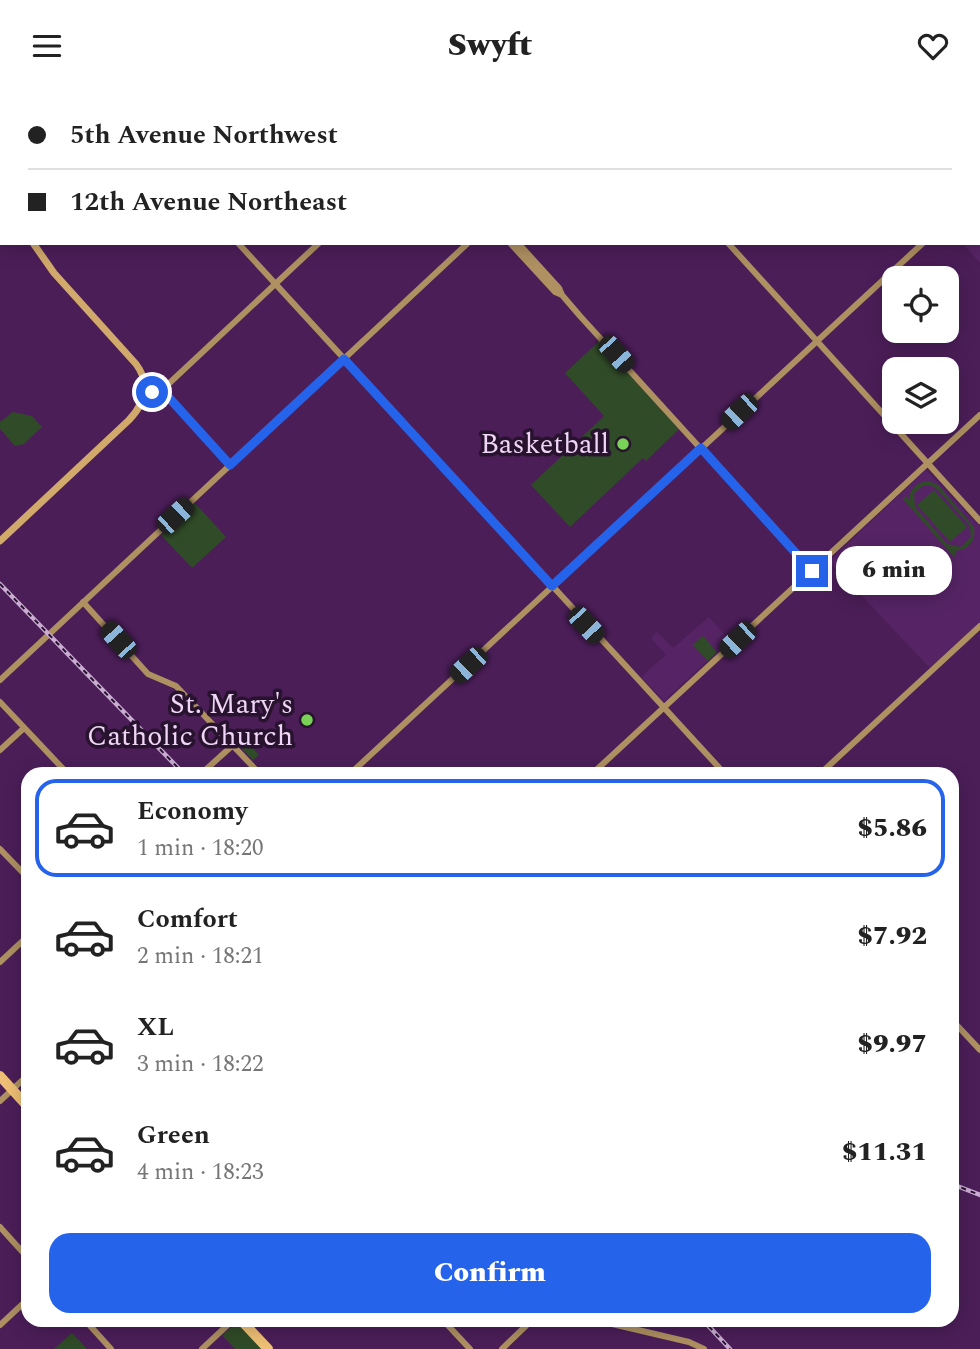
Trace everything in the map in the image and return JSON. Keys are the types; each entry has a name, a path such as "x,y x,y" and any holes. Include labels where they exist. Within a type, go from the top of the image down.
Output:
{"highway":[{"path":"0,1076 21,1099"},
{"path":"247,1327 268,1349"}],"main road":[{"path":"0,541 129,420 140,407 145,392 139,368 128,353 29,245"},
{"path":"34,245 54,273"}],"street":[{"path":"240,245 718,767"},
{"path":"140,407 317,245"},
{"path":"0,680 466,245"},
{"path":"512,245 555,292 562,295"},
{"path":"521,245 559,288 562,295 812,571"},
{"path":"730,245 980,521"},
{"path":"357,767 921,245"},
{"path":"144,380 161,390 230,465"},
{"path":"145,392 161,390"},
{"path":"599,767 980,415"},
{"path":"83,602 148,674 176,686 253,767"},
{"path":"827,767 980,626"},
{"path":"0,702 61,767"},
{"path":"0,750 24,728"},
{"path":"209,767 233,745"},
{"path":"0,849 21,871"},
{"path":"0,963 21,943"},
{"path":"959,1028 980,1050"},
{"path":"0,1101 21,1081"},
{"path":"0,1227 21,1250"},
{"path":"0,1325 21,1306"},
{"path":"90,1327 111,1349"},
{"path":"202,1349 225,1327"},
{"path":"449,1327 470,1349"},
{"path":"502,1349 525,1327"},
{"path":"625,1327 689,1342 704,1349"}],"shaded area":[{"path":"964,245 980,245 980,263"},
{"path":"926,470 980,527 980,622 930,668 829,561"},
{"path":"709,617 730,640 664,701 641,677 666,655 651,638 657,632 673,648"}],"green space":[{"path":"599,341 679,429 646,461 643,458 570,527 531,485 604,416 565,373"},
{"path":"13,412 32,416 42,427 24,444 15,446 0,429 0,422"},
{"path":"925,482 938,485 974,527 974,537 970,544 964,549 954,551 954,557 903,499 906,496 909,500 913,489","holes":["924,485 932,486 970,526 971,537 961,547 947,544 915,507 914,493"]},
{"path":"934,490 967,527 950,542 917,505"},
{"path":"195,503 226,537 192,568 161,535"},
{"path":"703,636 717,652 708,661 693,645"},
{"path":"249,736 252,739 248,743 259,755 253,760 239,746"},
{"path":"231,1327 242,1327 262,1349 235,1349 222,1335"},
{"path":"72,1333 87,1349 54,1349"}],"railway":[{"path":"0,584 177,767"},
{"path":"959,1187 980,1195"},
{"path":"709,1327 730,1349"}],"place":[{"name":"Basketball","path":"623,444"},
{"name":"St. Mary's Catholic Church","path":"307,720"}],"route":[{"path":"152,392 162,390 230,465 344,359 552,586 701,448 812,571"}]}
